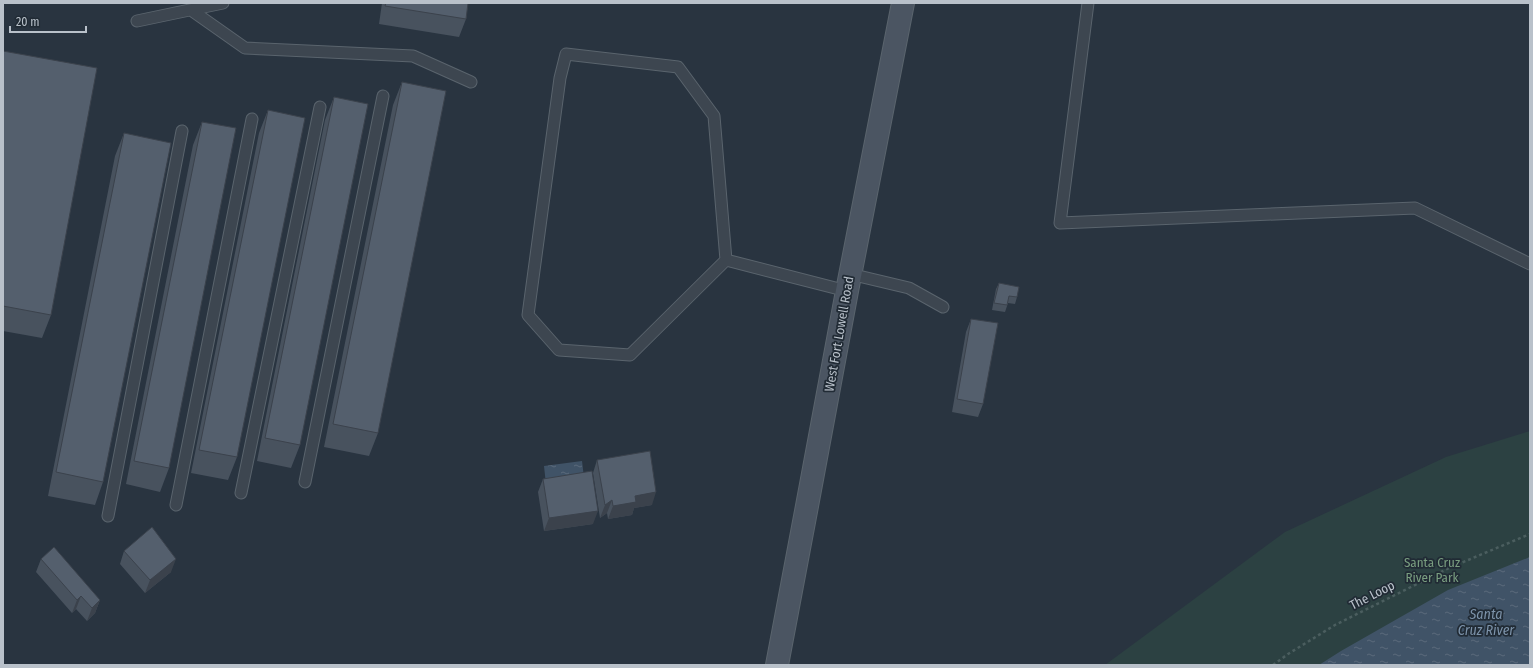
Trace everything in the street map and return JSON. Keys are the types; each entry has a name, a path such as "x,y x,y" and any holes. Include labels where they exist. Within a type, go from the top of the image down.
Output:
{"street":[{"name":"West Fort Lowell Road","path":"776,665 808,506 848,283 903,3"}],"lane":[{"path":"137,21 223,3"},
{"path":"1088,3 1060,223 1415,208 1530,264"},
{"path":"191,10 245,48 413,56 471,82"},
{"path":"566,54 678,67 714,116 726,260 630,355 558,350 528,315 560,78 566,54"},
{"path":"306,482 383,96"},
{"path":"241,493 320,107"},
{"path":"176,504 252,119"},
{"path":"108,516 182,131"},
{"path":"726,260 848,283 909,288 943,308"}],"path":[{"name":"The Loop","path":"1273,665 1335,625 1449,568 1530,534"}],"green space":[{"name":"Santa Cruz River Park","path":"1530,431 1530,665 1105,665 1285,532 1446,457"}],"water":[{"path":"582,461 584,478 546,484 544,466"},
{"name":"Santa Cruz River","path":"1530,557 1530,665 1319,665 1448,590"}],"building":[{"path":"386,3 468,3 466,19 385,6"},
{"path":"3,51 97,68 51,315 3,306"},
{"path":"402,82 446,91 378,433 333,424"},
{"path":"334,97 368,104 300,445 265,438"},
{"path":"268,110 305,118 237,457 199,450"},
{"path":"202,122 236,128 169,468 134,461"},
{"path":"124,133 171,143 103,482 56,472"},
{"path":"999,283 1019,287 1017,297 1009,296 1007,305 994,303"},
{"path":"971,319 998,323 983,404 957,399"},
{"path":"650,451 656,492 635,496 636,502 613,506 612,500 605,505 597,460"},
{"path":"592,471 598,511 549,518 543,479"},
{"path":"152,527 176,559 150,580 124,551"},
{"path":"54,547 100,600 92,608 81,596 77,600 41,559"}]}
